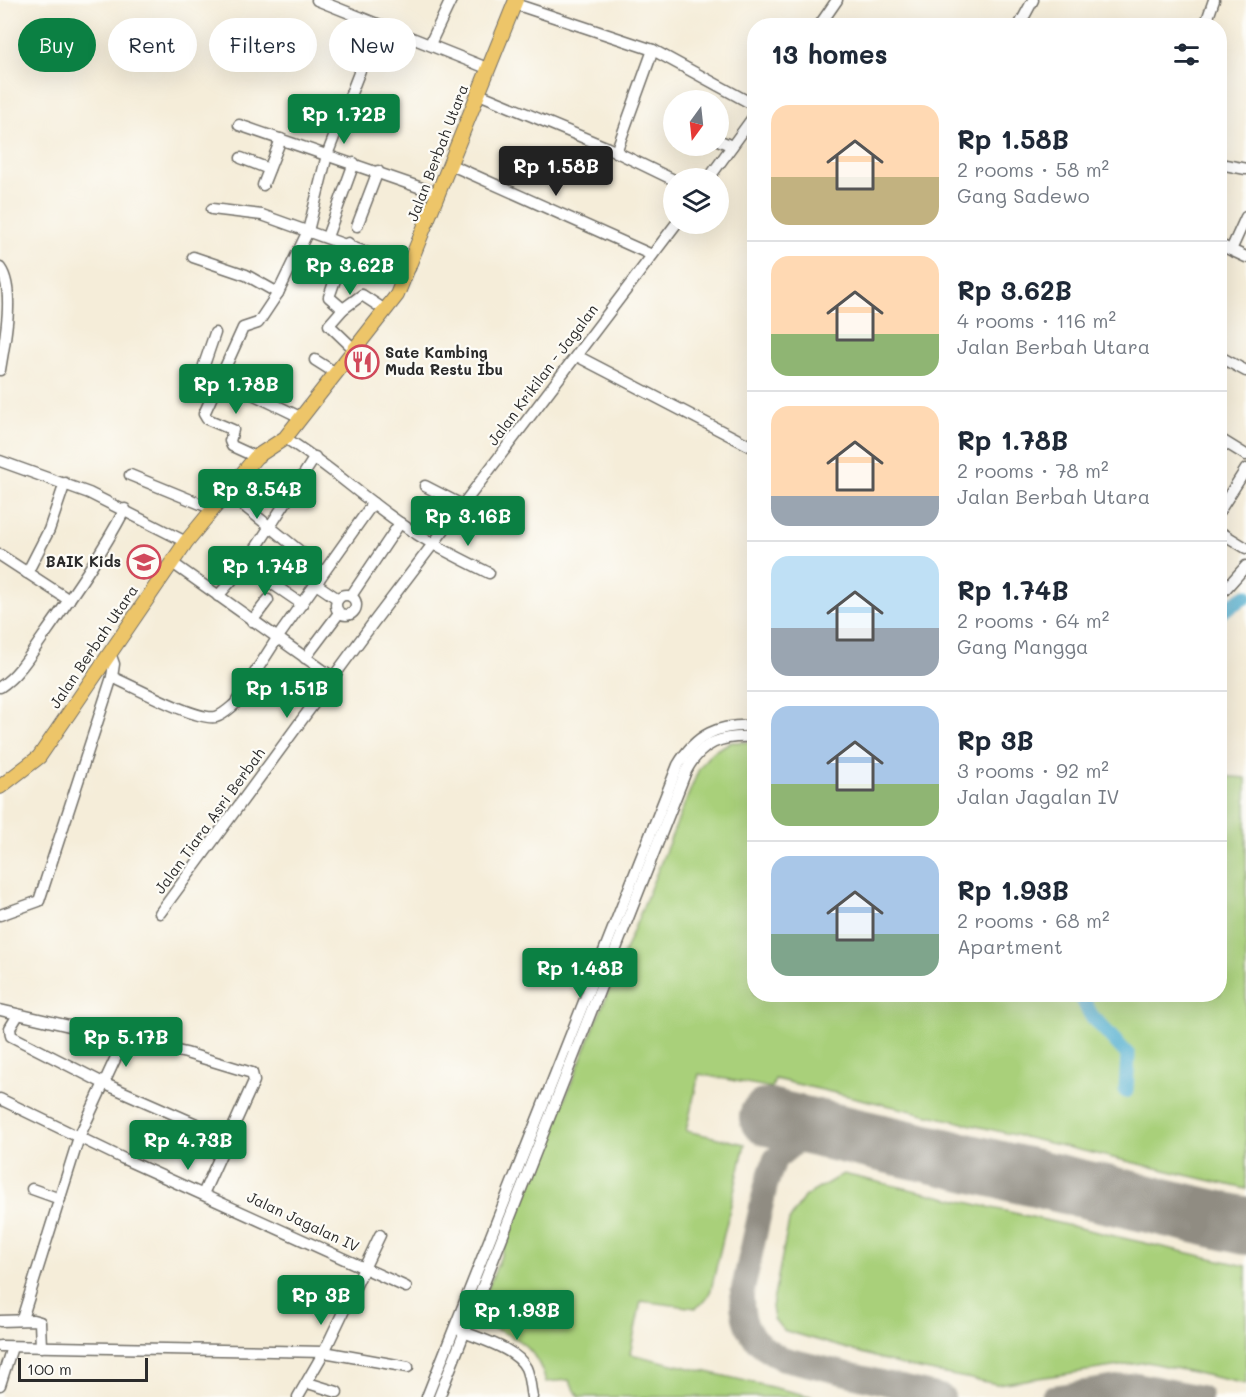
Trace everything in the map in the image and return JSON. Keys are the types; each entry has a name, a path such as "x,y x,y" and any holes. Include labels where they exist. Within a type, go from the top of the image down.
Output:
{"main road":[{"name":"Jalan Berbah Utara","path":"0,787 39,757 186,542 256,458 285,438 334,372 397,295 410,268 449,164 515,2"}],"street":[{"path":"317,0 363,18"},
{"path":"430,44 451,0"},
{"path":"825,18 837,0"},
{"path":"1023,18 1033,0"},
{"path":"1208,18 1214,0"},
{"path":"515,2 653,50 747,101"},
{"path":"416,39 487,68"},
{"path":"616,152 653,50"},
{"path":"256,458 232,446 231,429 205,417 220,377 243,328 258,323 279,293 308,231 327,155 359,72"},
{"path":"479,94 616,152 663,175"},
{"path":"238,125 378,171 439,194"},
{"path":"716,168 747,126"},
{"path":"263,185 281,139"},
{"path":"240,158 269,168"},
{"path":"327,237 354,163"},
{"path":"449,164 652,255"},
{"path":"1227,167 1246,169"},
{"path":"357,226 378,171"},
{"path":"212,209 262,214 348,243 410,268"},
{"path":"1231,250 1246,217"},
{"name":"Jalan Krikilan - Jagalan","path":"434,545 668,234"},
{"path":"343,309 329,297 348,243"},
{"path":"1227,248 1246,257"},
{"path":"193,257 246,275 279,293"},
{"path":"0,268 6,282 8,302 0,370"},
{"path":"353,348 329,326 343,309 362,295 385,310"},
{"path":"215,333 204,368 300,417"},
{"path":"577,356 747,444"},
{"path":"315,360 334,372"},
{"path":"1227,361 1246,371"},
{"path":"285,438 315,457 400,523 434,545 489,573"},
{"path":"1227,443 1246,455"},
{"path":"218,596 245,565 315,457"},
{"path":"0,461 65,483 125,509 186,542"},
{"path":"1227,499 1246,469"},
{"path":"130,475 213,509"},
{"path":"27,573 49,530 65,483"},
{"path":"425,486 464,506"},
{"path":"228,493 302,553 318,582 338,599"},
{"path":"112,677 197,715 217,717 235,704 278,637 373,503"},
{"path":"0,687 17,670 69,600 109,539 125,509"},
{"path":"351,597 400,523"},
{"path":"1227,536 1246,548"},
{"name":"Jalan Tiara Asri Berbah","path":"160,913 373,623 434,545"},
{"path":"0,555 69,600"},
{"path":"171,562 334,678"},
{"path":"245,565 302,604"},
{"path":"1227,587 1246,566"},
{"path":"339,613 336,606 338,599 344,595 351,597 356,605 355,611"},
{"path":"252,621 268,600"},
{"path":"355,611 373,623"},
{"path":"339,613 347,615 355,611"},
{"path":"305,658 339,613"},
{"path":"0,915 39,901 112,677 114,664 110,652"},
{"path":"439,1397 458,1330 533,1129 678,765 692,744 711,731 735,725 747,726"},
{"path":"427,1397 542,1137 675,797 693,758 700,750 718,739 747,737"},
{"path":"0,1010 186,1053 252,1073 254,1082 203,1194"},
{"path":"18,1015 10,1028 11,1036 103,1083 228,1138"},
{"path":"22,1319 79,1137 124,1040"},
{"name":"Jalan Jagalan IV","path":"0,1100 406,1287"},
{"path":"533,1129 542,1137"},
{"path":"32,1189 60,1199"},
{"path":"298,1397 324,1352 380,1235"},
{"path":"0,1320 22,1319 40,1323 41,1347"},
{"path":"458,1330 507,1352 521,1361 529,1376 532,1397"},
{"path":"0,1346 324,1352 408,1367"},
{"path":"0,1385 12,1347"},
{"path":"308,1383 337,1392"}],"green space":[{"path":"732,742 747,742 747,1002 1227,1002 1227,777 1246,778 1246,1189 775,1079 772,1088 699,1074 686,1131 745,1144 711,1290 705,1301 696,1308 641,1301 630,1354 814,1397 579,1397 569,1380 546,1382 541,1368 528,1348 511,1336 475,1320 698,771 712,753"},
{"path":"843,1174 1246,1266 1246,1384 1147,1362 997,1384 909,1367 783,1330 774,1319 772,1307 789,1221 804,1197"}],"waterway":[{"path":"1227,608 1246,596"},
{"path":"1084,1002 1091,1015 1128,1055 1126,1091"}],"taxiway":[{"path":"845,1136 815,1135 796,1142 775,1159 766,1185 742,1294 746,1325 756,1340 781,1358 943,1397"},
{"path":"1053,1397 1136,1384 1200,1397"}],"runway":[{"path":"768,1117 1246,1226"}],"place":[{"name":"Sate Kambing Muda Restu Ibu","path":"362,362"},
{"name":"BAIK Kids","path":"144,562"}]}
